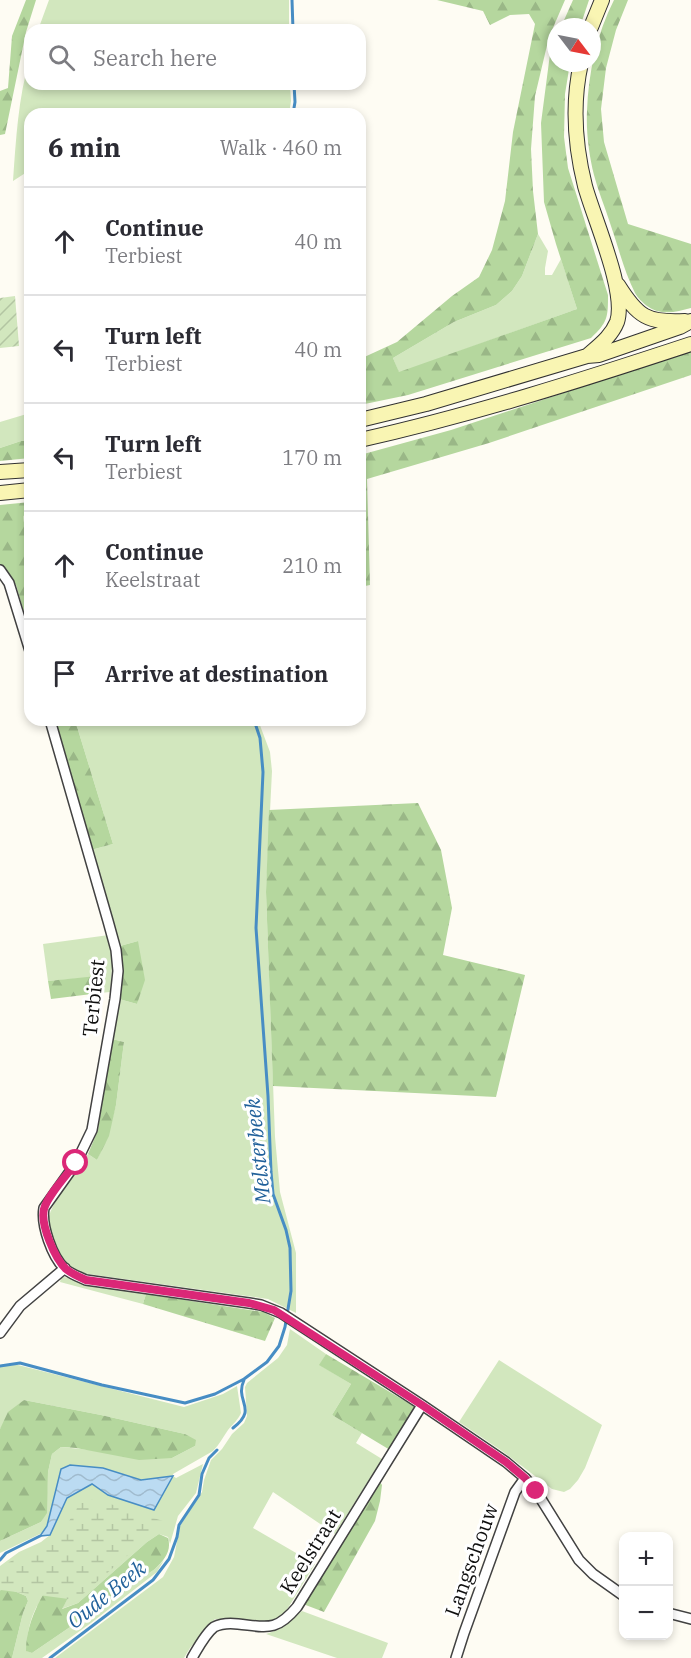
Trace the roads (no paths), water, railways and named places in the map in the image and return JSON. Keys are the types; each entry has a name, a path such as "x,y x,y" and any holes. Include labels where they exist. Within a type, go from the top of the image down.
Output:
{"main road":[{"path":"595,18 602,0"},
{"path":"580,72 576,115 580,162 590,204 616,281 619,311 617,322 606,340 587,356"},
{"path":"616,281 632,307 641,314 660,321 691,321"},
{"path":"366,419 426,404 587,356 599,355 680,327 691,321"},
{"path":"366,438 476,411 691,344"},
{"path":"0,472 24,470"},
{"path":"0,493 24,491"}],"street":[{"path":"0,570 9,582 24,631"},
{"name":"Terbiest","path":"52,726 116,950 118,971 92,1130 76,1163 44,1208 45,1228 55,1253 65,1268"},
{"path":"0,1334 20,1306 65,1268 86,1280 261,1305 281,1313 506,1462 525,1478 546,1505 579,1560 593,1574 619,1592"},
{"name":"Keelstraat","path":"192,1658 213,1628 220,1625 228,1623 271,1627 288,1618 422,1405"},
{"name":"Langschouw","path":"456,1658 515,1492 525,1478"},
{"path":"673,1614 691,1619"}],"water":[{"path":"70,1465 103,1468 141,1480 173,1476 154,1510 108,1495 92,1484 67,1498 50,1535 40,1536 47,1526 61,1469"}],"waterway":[{"name":"Melsterbeek","path":"292,0 293,24"},
{"name":"Melsterbeek","path":"294,90 294,108"},
{"name":"Melsterbeek","path":"0,1366 20,1363 102,1385 185,1403 215,1394 244,1379 267,1362 279,1346 285,1327 291,1291 290,1248 273,1194 271,1172 256,928 263,772 260,738 256,726"},
{"name":"Oude Beek","path":"233,1428 244,1415 242,1394 244,1380"},
{"name":"Oude Beek","path":"50,1658 153,1580 169,1559 179,1525 199,1495 202,1474 209,1458 217,1450"},
{"path":"0,1560 6,1553 40,1536"}]}
